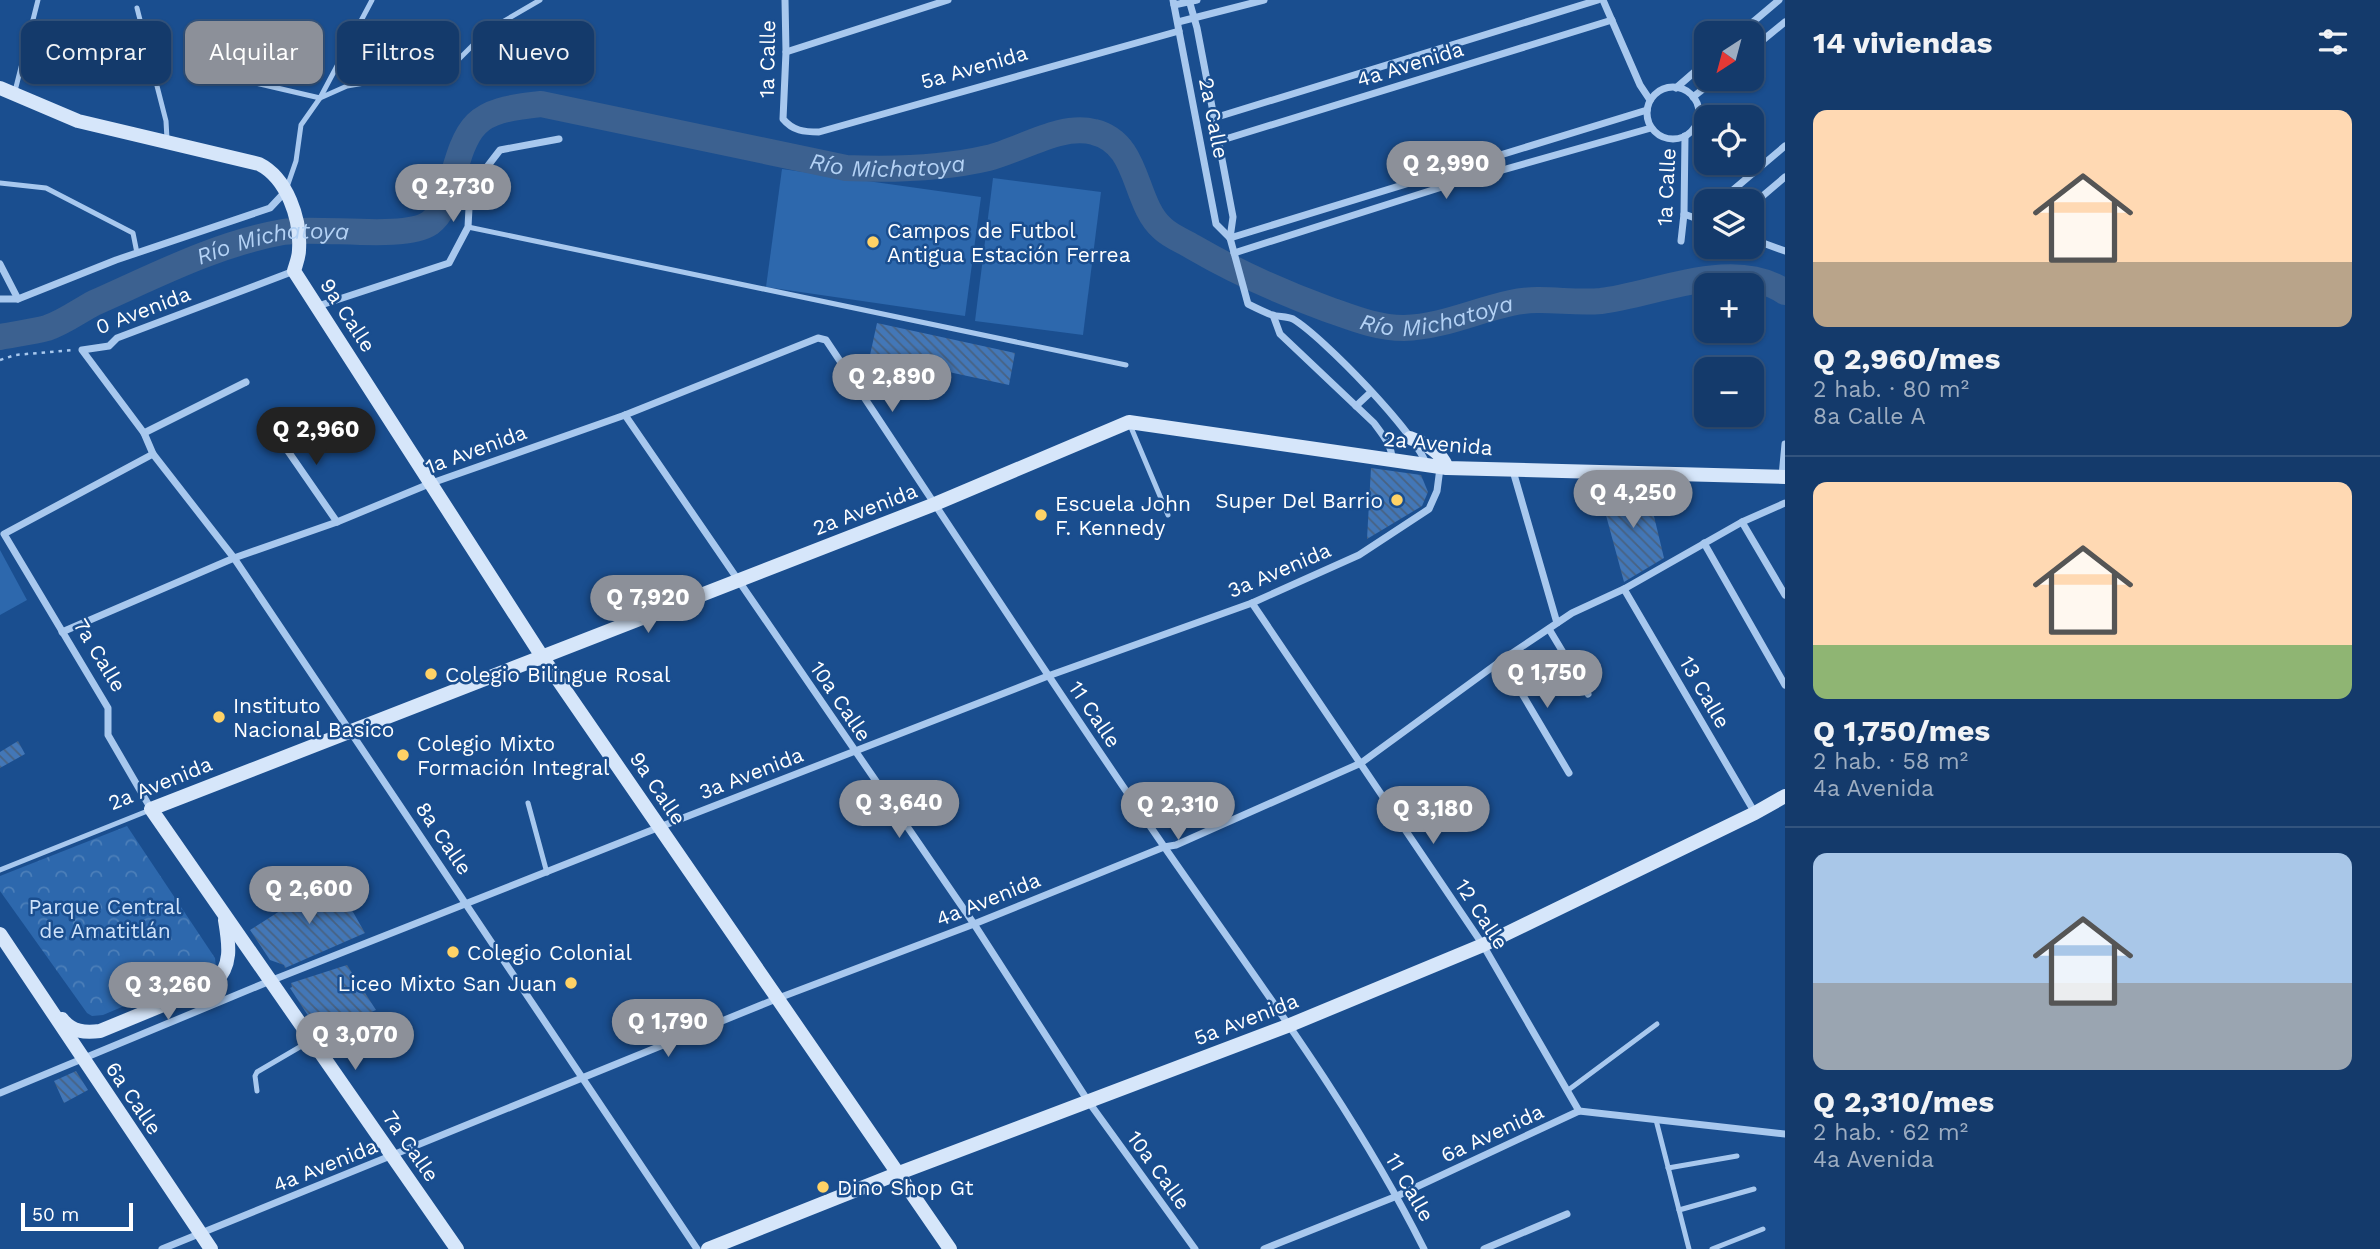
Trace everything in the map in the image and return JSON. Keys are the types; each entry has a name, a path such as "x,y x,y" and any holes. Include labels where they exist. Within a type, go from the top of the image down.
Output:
{"main road":[{"path":"0,88 78,121 167,142"},
{"name":"9a Calle","path":"167,142 258,164 272,172 294,209 299,250 294,271 543,658 950,1249"},
{"name":"2a Avenida","path":"151,809 935,504 1129,422 1438,467 1783,477"},
{"path":"1410,438 1430,445 1445,460 1438,467"},
{"name":"5a Avenida","path":"708,1249 899,1173 1290,1025 1483,945 1785,796"},
{"name":"7a Calle","path":"151,809 457,1249"},
{"path":"43,998 52,1004 65,1023 80,1031 90,1032 100,1031 215,984 221,978 229,960 225,915"},
{"name":"6a Calle","path":"0,934 211,1249"}],"street":[{"name":"1a Calle","path":"783,119 786,0"},
{"path":"786,51 948,0"},
{"name":"5a Avenida","path":"783,119 790,128 819,132 1264,0"},
{"name":"4a Avenida","path":"1214,118 1598,0"},
{"path":"1603,0 1640,85 1650,100"},
{"path":"1754,21 1779,0"},
{"path":"1174,2 1192,1"},
{"name":"2a Calle","path":"1192,1 1233,217 1230,238 1248,304 1273,316 1291,318 1337,355 1410,438 1425,459 1438,467"},
{"name":"2a Calle","path":"1174,2 1216,224 1230,238"},
{"name":"4a Avenida","path":"1219,141 1612,20"},
{"path":"1764,39 1785,22"},
{"path":"1676,88 1694,72"},
{"path":"1676,88 1693,97 1698,118 1696,125 1685,136 1667,139 1651,128 1647,110 1650,100 1664,89 1676,88"},
{"path":"1693,97 1701,91"},
{"path":"1230,238 1647,110"},
{"path":"1234,257 1442,187 1651,128"},
{"name":"1a Calle","path":"1681,241 1685,136"},
{"path":"318,306 449,263 468,227 470,189 500,150 559,139"},
{"path":"1734,189 1785,146"},
{"path":"1438,174 1442,187"},
{"path":"1764,195 1785,177"},
{"path":"0,299 18,299 136,253 270,208 285,192"},
{"path":"1684,214 1694,218"},
{"path":"1764,243 1785,251"},
{"path":"0,264 18,299"},
{"name":"0 Avenida","path":"82,350 109,346 117,338 294,271"},
{"path":"1273,316 1280,334 1374,423 1387,441 1393,454 1392,461"},
{"name":"1a Avenida","path":"62,632 234,558 337,522 429,484 625,415 818,338 826,340"},
{"name":"11 Calle","path":"826,340 1048,676 1164,847 1290,1025 1398,1196 1424,1249"},
{"name":"8a Calle","path":"82,350 144,433 153,454 234,558 697,1249"},
{"path":"144,433 246,382"},
{"path":"1356,405 1371,392"},
{"name":"10a Calle","path":"625,415 974,924 1088,1101 1195,1249"},
{"path":"272,428 337,522"},
{"path":"1783,477 1785,444"},
{"name":"7a Calle","path":"151,809 108,735 108,708 4,534 153,454"},
{"name":"3a Avenida","path":"0,1093 270,981 854,751 1048,676 1252,603 1359,555 1429,509 1437,491 1438,467"},
{"path":"1513,471 1557,623"},
{"name":"4a Avenida","path":"162,1249 776,999 974,924 1164,847 1176,845 1361,763 1502,660 1572,613 1624,589 1742,522 1785,503"},
{"path":"1742,522 1785,595"},
{"path":"1703,543 1785,685"},
{"name":"13 Calle","path":"1624,589 1755,813"},
{"name":"12 Calle","path":"1252,603 1483,945 1579,1111"},
{"path":"1549,629 1588,694"},
{"path":"1502,660 1569,773"},
{"path":"1579,1111 1785,1134"},
{"name":"6a Avenida","path":"1264,1249 1398,1196 1579,1111"},
{"path":"1484,1249 1567,1214"}],"lane":[{"path":"15,94 38,0"},
{"path":"285,192 296,161 301,125 320,98 372,0"},
{"path":"260,84 320,98 346,86 428,72 457,60 487,31 540,0"},
{"path":"137,8 166,121 167,142"},
{"path":"0,183 46,188 133,233 136,253"},
{"path":"468,227 1126,365"},
{"path":"1129,422 1168,515"},
{"path":"528,803 547,873"},
{"name":"2a Avenida","path":"0,870 151,809"},
{"path":"1567,1091 1657,1024"},
{"path":"257,1091 257,1073 311,1040"},
{"path":"1656,1120 1689,1249"},
{"path":"1668,1168 1737,1156"},
{"path":"1679,1210 1754,1189"},
{"path":"1712,1249 1763,1229"}],"path":[{"name":"0 Avenida","path":"0,360 15,355 82,350"}],"green space":[{"name":"Campos de Futbol Antigua Estación Ferrea","path":"782,169 981,197 965,316 766,287"},
{"name":"Campos de Futbol Antigua Estación Ferrea","path":"993,178 1101,192 1083,335 975,321"},
{"path":"0,550 27,600 0,615"},
{"name":"Parque Central de Amatitlán","path":"127,826 215,958 216,967 103,1015 92,1016 87,1013 0,891 0,876"}],"building":[{"path":"877,323 1015,353 1009,385 870,355"},
{"name":"Super Del Barrio","path":"1371,468 1421,475 1428,492 1422,506 1367,539"},
{"path":"1647,487 1664,558 1624,582 1600,493"},
{"path":"18,741 25,754 0,768 0,752"},
{"path":"333,877 365,933 285,968 284,965 270,960 250,930"},
{"path":"347,965 376,1010 320,1034 290,988 291,983"},
{"path":"76,1071 88,1090 64,1103 54,1081"}],"waterway":[{"name":"Río Michatoya","path":"0,337 53,326 94,303 163,272 258,237 299,231 401,231 430,223 441,211 462,148 476,124 500,111 541,104 846,168 935,167 988,158 1068,131 1094,132 1109,138 1120,148 1153,217 1169,233 1276,289 1346,316 1384,326 1404,328 1432,325 1522,301 1601,301 1719,278 1765,282 1785,292"}],"place":[{"name":"Campos de Futbol Antigua Estación Ferrea","path":"873,242"},
{"name":"Super Del Barrio","path":"1397,500"},
{"name":"Escuela John F. Kennedy","path":"1041,515"},
{"name":"Colegio Bilingue Rosal","path":"431,674"},
{"name":"Instituto Nacional Basico","path":"219,717"},
{"name":"Colegio Mixto Formación Integral","path":"403,755"},
{"name":"Colegio Colonial","path":"453,952"},
{"name":"Liceo Mixto San Juan","path":"571,983"},
{"name":"Dino Shop Gt","path":"823,1187"}]}
